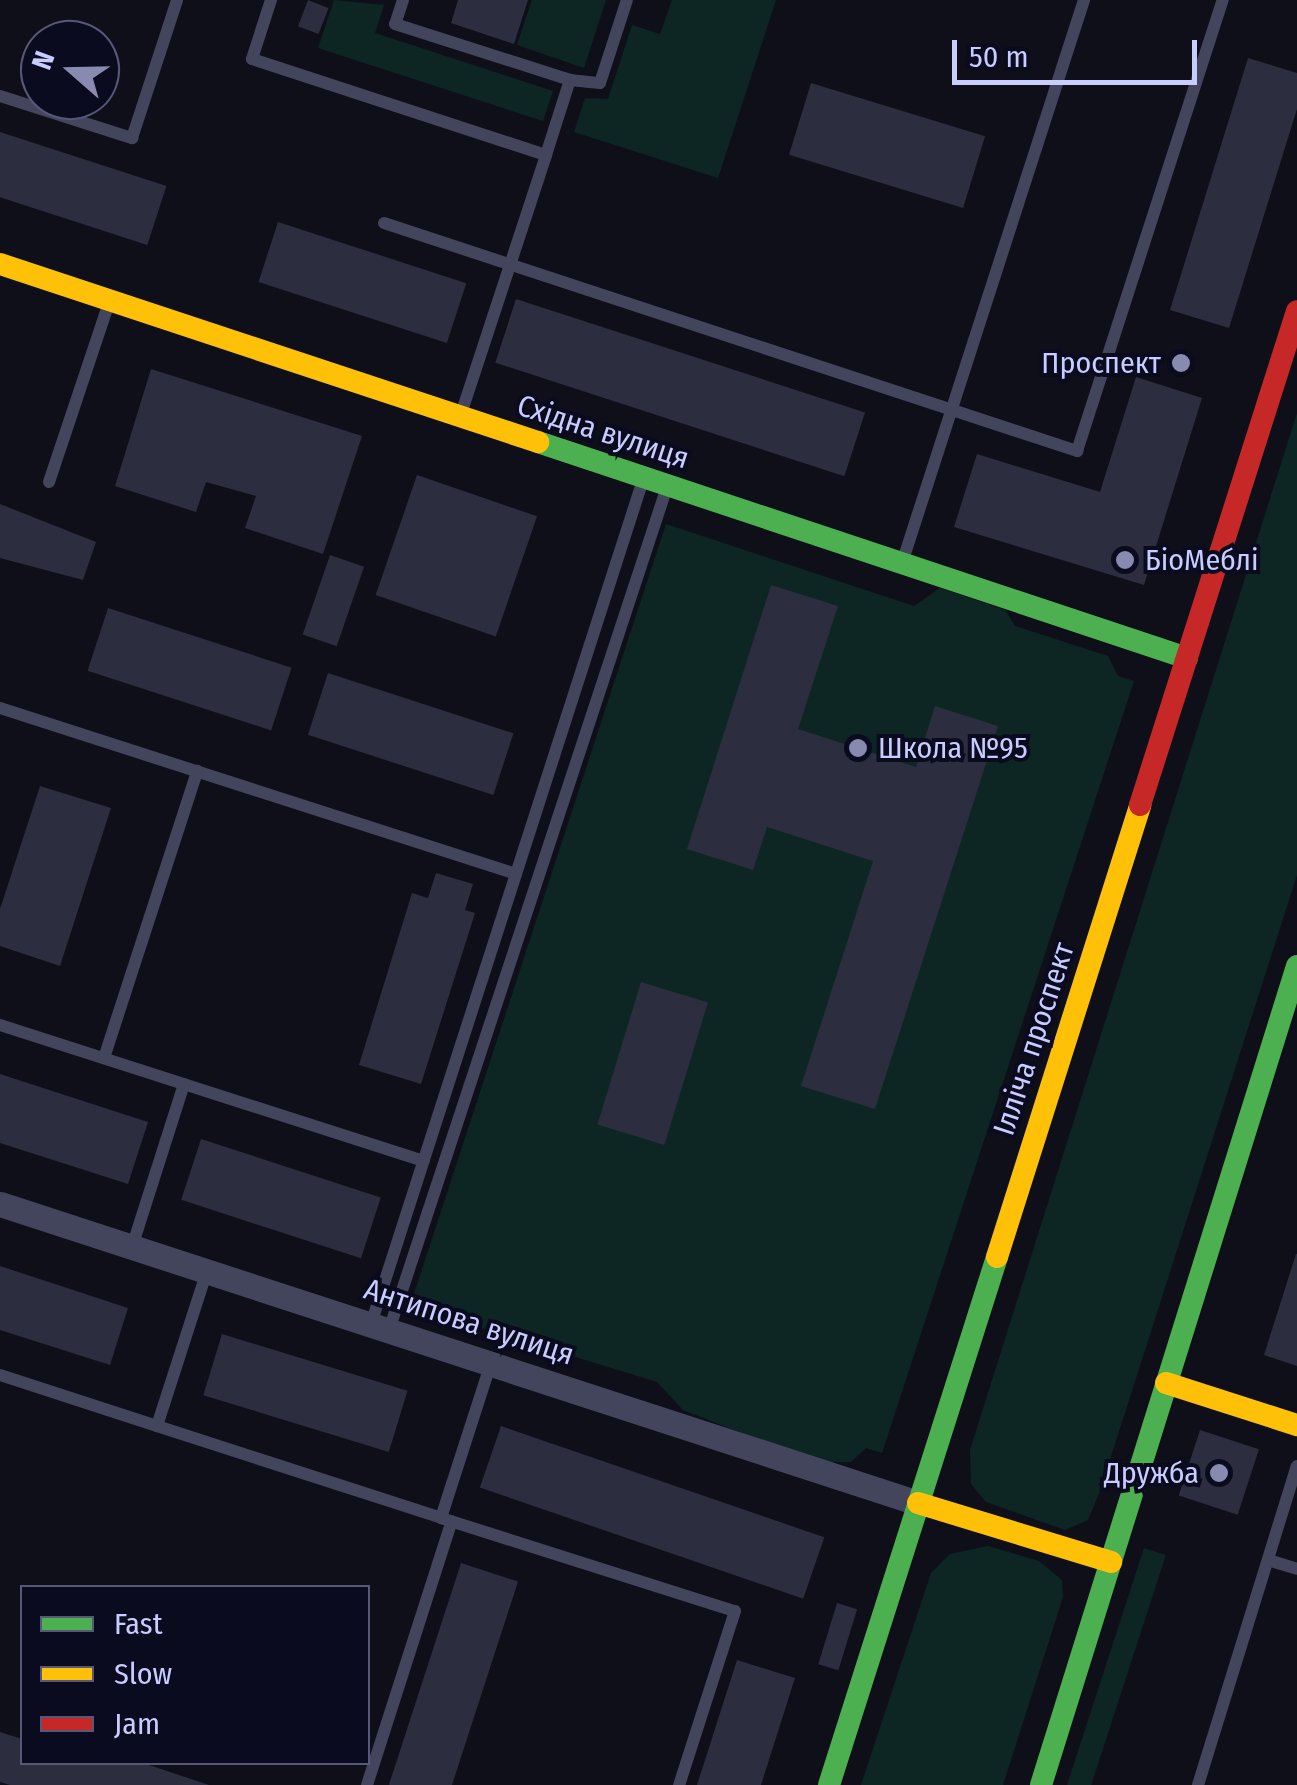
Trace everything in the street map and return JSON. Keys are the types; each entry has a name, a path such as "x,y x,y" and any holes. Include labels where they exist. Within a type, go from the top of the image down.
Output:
{"main road":[{"name":"Східна вулиця","path":"0,264 1187,658"},
{"name":"Ілліча проспект","path":"829,1785 1297,311"},
{"path":"1041,1785 1297,966"},
{"path":"1166,1383 1297,1426"},
{"path":"918,1503 1110,1562"}],"street":[{"name":"Антипова вулиця","path":"0,1204 918,1503"}],"lane":[{"path":"0,96 132,138 176,0"},
{"path":"271,0 252,59 546,155"},
{"path":"403,0 395,24 570,80 600,83 627,0"},
{"path":"902,562 1084,0"},
{"path":"384,223 1077,452 1223,0"},
{"path":"460,416 570,80"},
{"path":"49,482 110,300"},
{"path":"380,1327 424,1161 644,478"},
{"path":"380,1327 668,486"},
{"path":"0,708 516,874"},
{"path":"104,1058 197,771"},
{"path":"0,1025 424,1161"},
{"path":"132,1247 184,1084"},
{"path":"156,1426 206,1271"},
{"path":"367,1785 491,1363"},
{"path":"0,1375 735,1612 679,1785"},
{"path":"1198,1785 1297,1466"},
{"path":"1268,1560 1297,1569"}],"green space":[{"path":"334,0 384,5 375,33 553,91 543,121 318,48"},
{"path":"532,0 606,0 584,68 517,45"},
{"path":"672,0 776,0 718,178 574,132 585,98 608,99 632,25 660,34"},
{"path":"1297,413 1297,875 1100,1491 1088,1520 1065,1530 986,1502 971,1484 970,1450"},
{"path":"666,524 914,606 940,588 1005,610 1015,626 1108,656 1118,676 1134,681 882,1453 866,1448 851,1462 816,1462 683,1410 657,1382 410,1306"},
{"path":"988,1546 1039,1561 1062,1580 1063,1597 1003,1785 861,1785 931,1573 950,1554"},
{"path":"1144,1548 1166,1555 1091,1785 1067,1785"}],"building":[{"path":"308,0 329,8 319,34 298,26"},
{"path":"458,0 528,0 514,44 451,23"},
{"path":"1248,58 1297,73 1297,109 1229,328 1170,310"},
{"path":"811,83 985,136 963,208 789,155"},
{"path":"0,132 166,186 147,245 0,197"},
{"path":"278,222 466,283 447,343 259,282"},
{"path":"516,299 865,412 844,476 495,363"},
{"path":"151,369 362,436 323,554 245,528 256,496 206,482 196,512 115,486"},
{"path":"1136,377 1202,398 1144,585 954,527 977,454 1100,492"},
{"path":"417,475 537,516 496,636 376,595"},
{"path":"0,504 96,542 83,580 0,558"},
{"path":"330,555 364,567 337,646 303,634"},
{"path":"771,585 838,606 798,729 916,767 935,706 998,726 875,1109 801,1086 873,861 767,827 753,870 687,849"},
{"path":"108,608 292,668 271,730 88,671"},
{"path":"328,673 513,733 493,795 308,735"},
{"path":"40,786 111,808 60,966 0,946 0,909"},
{"path":"436,873 473,884 465,910 475,913 421,1084 359,1065 412,893 428,898"},
{"path":"641,982 708,1002 664,1145 597,1124"},
{"path":"0,1074 148,1122 128,1184 0,1143"},
{"path":"201,1139 381,1197 361,1258 181,1200"},
{"path":"1297,1254 1297,1366 1264,1355"},
{"path":"0,1266 128,1308 110,1365 0,1330"},
{"path":"222,1334 408,1391 389,1452 203,1395"},
{"path":"501,1426 824,1537 803,1599 480,1487"},
{"name":"Дружба","path":"1200,1430 1259,1449 1238,1515 1179,1496"},
{"path":"461,1563 518,1582 452,1785 389,1785"},
{"path":"837,1603 857,1609 838,1670 818,1664"},
{"path":"737,1660 795,1678 761,1785 697,1785"},
{"path":"0,1732 20,1738 20,1765 149,1765 209,1785 10,1785 0,1782"}],"traffic: fast":[{"path":"538,442 1187,658"},
{"path":"1041,1785 1297,966"},
{"path":"829,1785 997,1257"}],"traffic: slow":[{"path":"0,264 538,442"},
{"path":"997,1257 1140,805"},
{"path":"1166,1383 1297,1425"},
{"path":"918,1503 1111,1562"}],"traffic: jam":[{"path":"1140,805 1297,311"}],"place":[{"name":"Проспект","path":"1181,363"},
{"name":"БіоМеблі","path":"1125,560"},
{"name":"Школа №95","path":"858,748"},
{"name":"Дружба","path":"1219,1473"}]}
